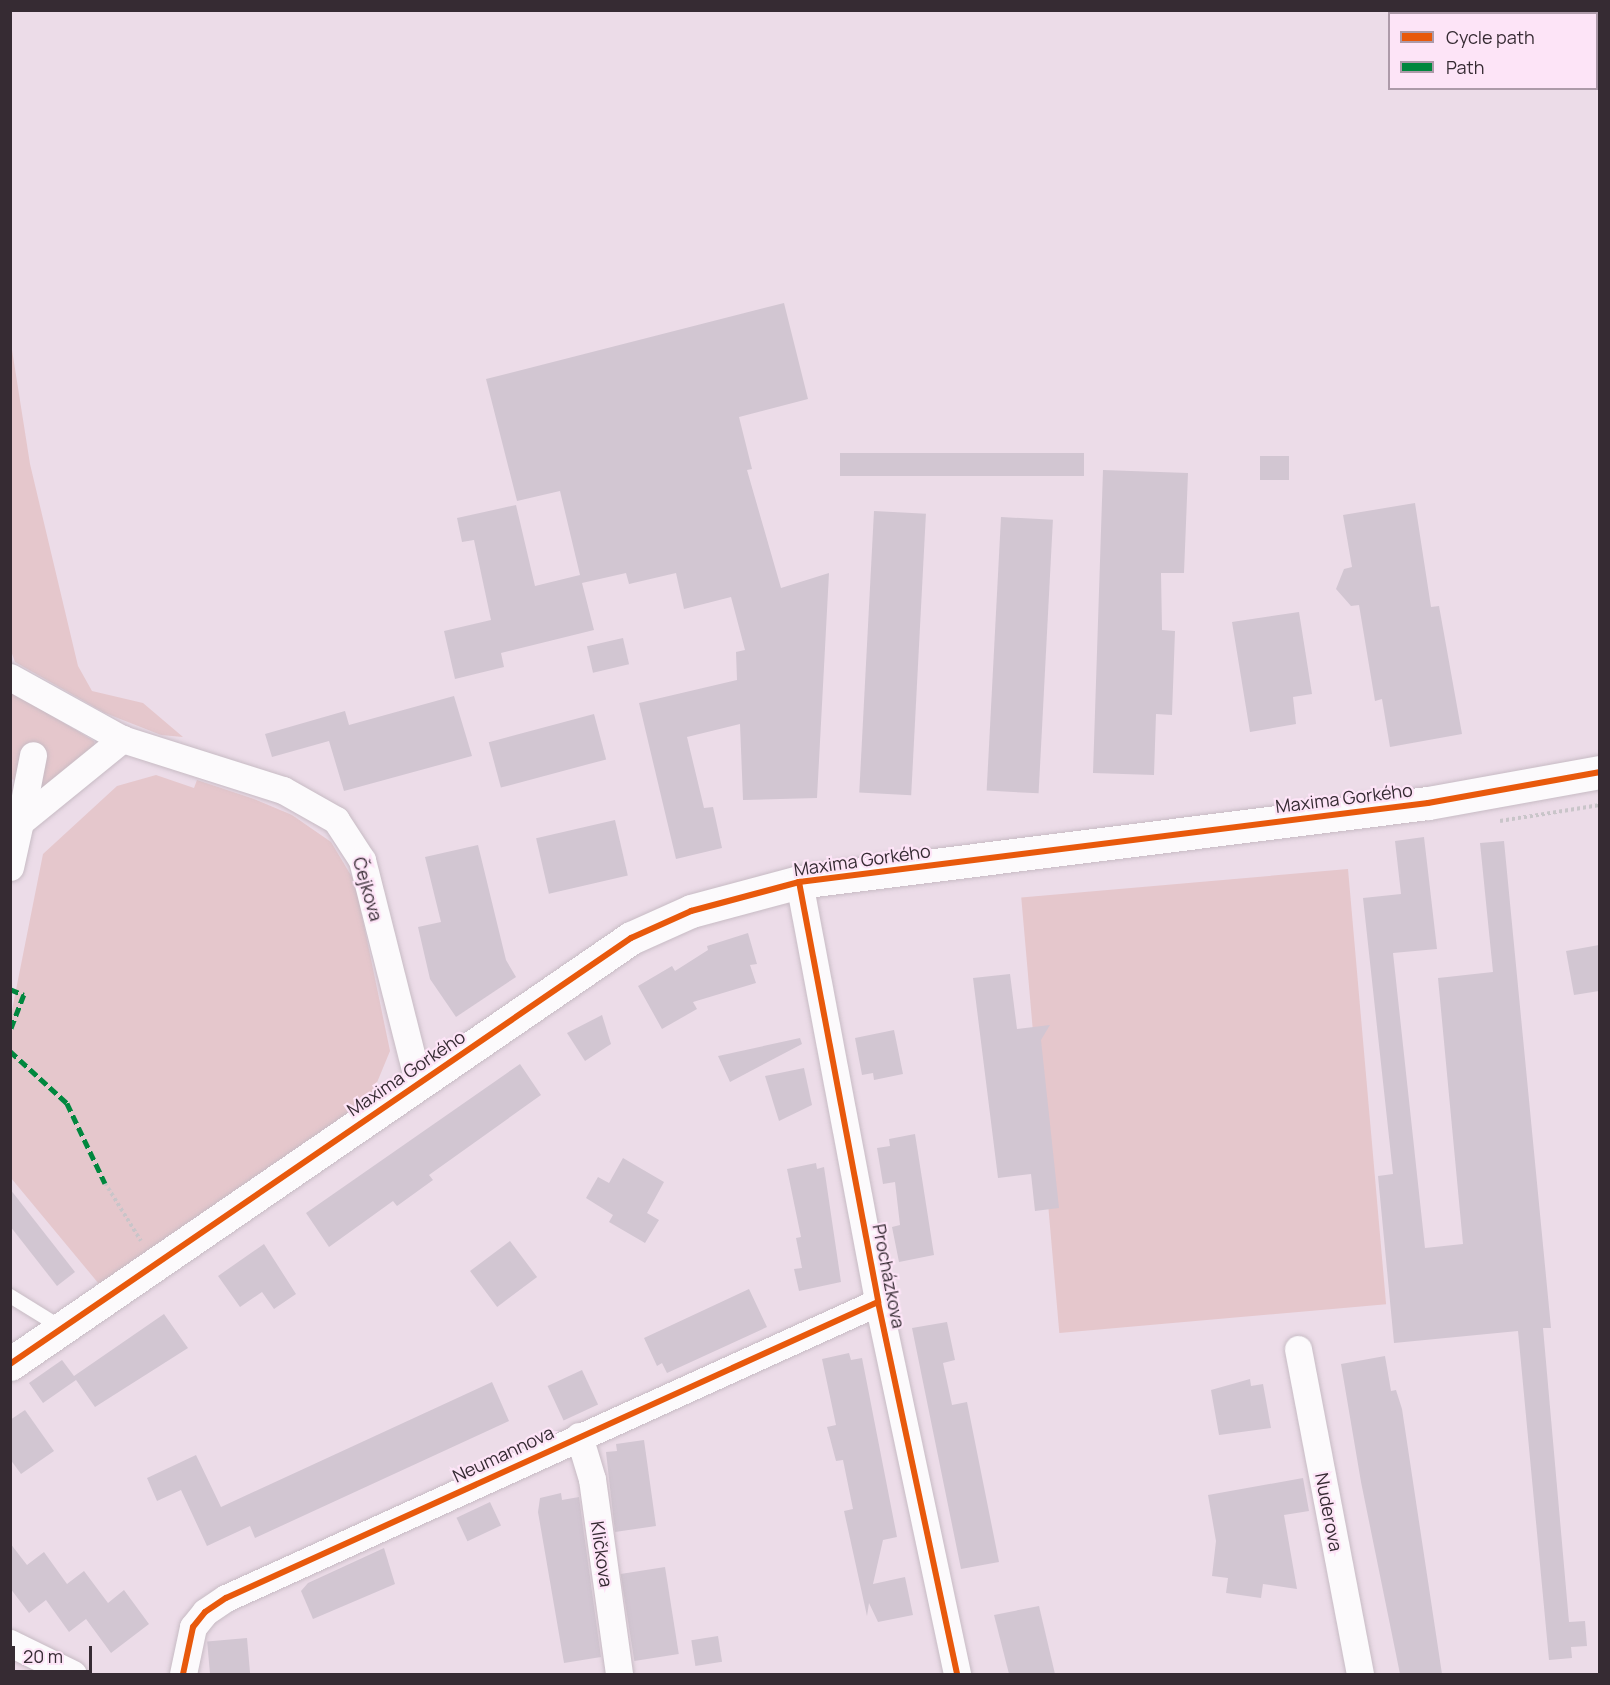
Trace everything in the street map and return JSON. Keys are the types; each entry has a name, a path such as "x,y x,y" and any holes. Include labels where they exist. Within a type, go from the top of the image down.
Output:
{"street":[{"name":"Čejkova","path":"10,677 122,739 283,790 316,806 350,836 362,860 418,1082"},
{"path":"20,822 122,739"},
{"path":"10,867 33,755"},
{"name":"Maxima Gorkého","path":"10,1364 631,938 691,911 799,882 1428,803 1599,772"},
{"name":"Procházkova","path":"799,882 878,1302 957,1674"},
{"name":"Neumannova","path":"183,1674 193,1627 205,1611 579,1436 878,1302"},
{"name":"Nuderova","path":"1298,1349 1360,1674"},
{"name":"Kličkova","path":"579,1436 592,1479 619,1674"},
{"path":"10,1644 73,1674"}],"lane":[{"path":"10,1296 64,1329"}],"path":[{"path":"105,1183 156,1265"}],"shaded area":[{"path":"10,337 30,464 78,666 92,691 143,703 183,737 161,735 105,713 15,662 10,648"},
{"path":"10,691 94,741 95,746 39,793 43,748 24,745 18,781 11,779"},
{"path":"156,775 194,788 197,780 254,799 292,815 331,842 355,882 390,1051 371,1097 99,1284 11,1178 11,1015 43,854 117,786"},
{"path":"1348,869 1386,1304 1059,1333 1021,898"}],"building":[{"path":"784,303 808,399 739,417 752,469 747,470 781,588 829,573 817,798 743,800 740,724 687,737 704,808 713,807 722,848 676,859 639,703 737,680 736,652 745,650 731,597 684,609 676,573 629,584 626,573 582,583 594,630 501,653 504,667 455,679 444,631 491,620 474,540 462,542 457,518 516,505 535,586 580,575 560,491 517,501 486,379"},
{"path":"840,453 1084,453 1084,476 840,476"},
{"path":"1260,456 1289,456 1289,480 1260,480"},
{"path":"1103,470 1188,473 1184,573 1161,573 1162,630 1175,631 1172,715 1156,714 1154,775 1093,773"},
{"path":"1415,503 1431,607 1439,606 1462,734 1390,747 1382,699 1375,701 1359,605 1351,606 1336,589 1344,569 1352,567 1343,515"},
{"path":"874,511 926,514 911,795 859,793"},
{"path":"1001,517 1053,520 1039,793 987,791"},
{"path":"1299,612 1312,694 1293,697 1296,724 1250,732 1232,622"},
{"path":"623,638 629,664 593,673 587,646"},
{"path":"454,696 472,756 344,791 329,741 272,757 265,734 345,711 349,725"},
{"path":"594,714 606,759 501,788 489,742"},
{"path":"615,820 628,876 549,894 536,838"},
{"path":"1424,837 1437,949 1393,953 1425,1248 1463,1244 1438,978 1493,972 1480,843 1504,841 1551,1328 1543,1328 1569,1622 1585,1621 1587,1646 1571,1647 1572,1658 1549,1660 1518,1331 1394,1343 1378,1176 1393,1174 1363,898 1401,894 1395,841"},
{"path":"478,845 506,960 516,977 456,1017 430,979 418,927 441,922 425,857"},
{"path":"748,933 757,964 750,965 756,983 693,1002 697,1009 662,1029 638,986 672,966 675,971 708,950 707,946"},
{"path":"1599,945 1599,991 1574,995 1566,951"},
{"path":"1010,974 1017,1029 1050,1025 1041,1040 1059,1208 1035,1211 1031,1174 998,1178 973,978"},
{"path":"602,1015 611,1044 585,1061 567,1033"},
{"path":"894,1030 903,1074 874,1080 873,1073 862,1075 855,1038"},
{"path":"800,1038 802,1044 730,1082 718,1056"},
{"path":"520,1064 541,1095 429,1175 433,1180 397,1206 393,1201 329,1247 306,1213"},
{"path":"804,1068 812,1105 779,1121 765,1076"},
{"path":"915,1134 934,1255 899,1262 892,1227 900,1225 895,1182 883,1184 877,1148 890,1146 889,1139"},
{"path":"623,1158 664,1182 647,1213 659,1220 645,1243 609,1222 613,1215 586,1198 598,1177 609,1183"},
{"path":"816,1163 817,1169 824,1167 841,1282 799,1291 794,1269 802,1268 796,1238 801,1237 787,1169"},
{"path":"10,1189 75,1272 57,1286 10,1226"},
{"path":"510,1241 537,1277 497,1307 470,1271"},
{"path":"264,1244 296,1294 274,1309 262,1292 240,1307 218,1276"},
{"path":"749,1289 767,1327 667,1373 662,1363 657,1366 644,1338"},
{"path":"164,1314 188,1348 95,1407 76,1380 43,1403 29,1383 62,1360 74,1376"},
{"path":"947,1322 955,1360 943,1363 952,1405 967,1402 999,1562 961,1569 912,1328"},
{"path":"849,1353 851,1360 862,1358 897,1537 883,1540 873,1584 905,1577 913,1615 878,1622 869,1603 867,1616 844,1511 853,1509 843,1460 836,1461 827,1427 836,1425 822,1359"},
{"path":"1385,1356 1391,1391 1396,1390 1402,1409 1442,1674 1400,1674 1361,1482 1341,1364"},
{"path":"582,1370 598,1404 564,1420 548,1386"},
{"path":"1250,1379 1251,1386 1263,1384 1271,1428 1219,1435 1211,1390"},
{"path":"492,1382 509,1421 255,1538 250,1526 207,1546 181,1490 157,1501 147,1478 196,1455 221,1507"},
{"path":"25,1410 54,1451 21,1474 10,1459 10,1420"},
{"path":"644,1440 656,1526 615,1532 606,1452 617,1451 616,1444"},
{"path":"1303,1478 1309,1511 1284,1515 1297,1589 1263,1584 1261,1598 1226,1593 1228,1578 1212,1576 1216,1541 1208,1495"},
{"path":"561,1493 562,1500 579,1497 601,1657 564,1663 538,1512 540,1498"},
{"path":"490,1502 501,1526 467,1541 456,1518"},
{"path":"10,1543 27,1565 44,1552 67,1584 84,1571 108,1603 124,1590 149,1624 111,1653 86,1619 69,1632 46,1600 29,1613 10,1588"},
{"path":"384,1548 395,1584 313,1619 301,1591 308,1583"},
{"path":"665,1567 679,1654 634,1661 621,1574"},
{"path":"1039,1606 1055,1674 1009,1674 994,1615"},
{"path":"718,1636 722,1662 695,1666 691,1640"},
{"path":"247,1638 250,1674 210,1674 207,1641"}],"marked path":[{"path":"10,989 24,995 10,1032"},
{"path":"10,1051 67,1103 105,1183"}],"cycle path":[{"path":"10,1364 631,938 691,911 799,882 1428,803 1600,772"},
{"path":"799,882 878,1302 957,1674"},
{"path":"183,1674 193,1627 205,1612 226,1598 878,1302"}]}
